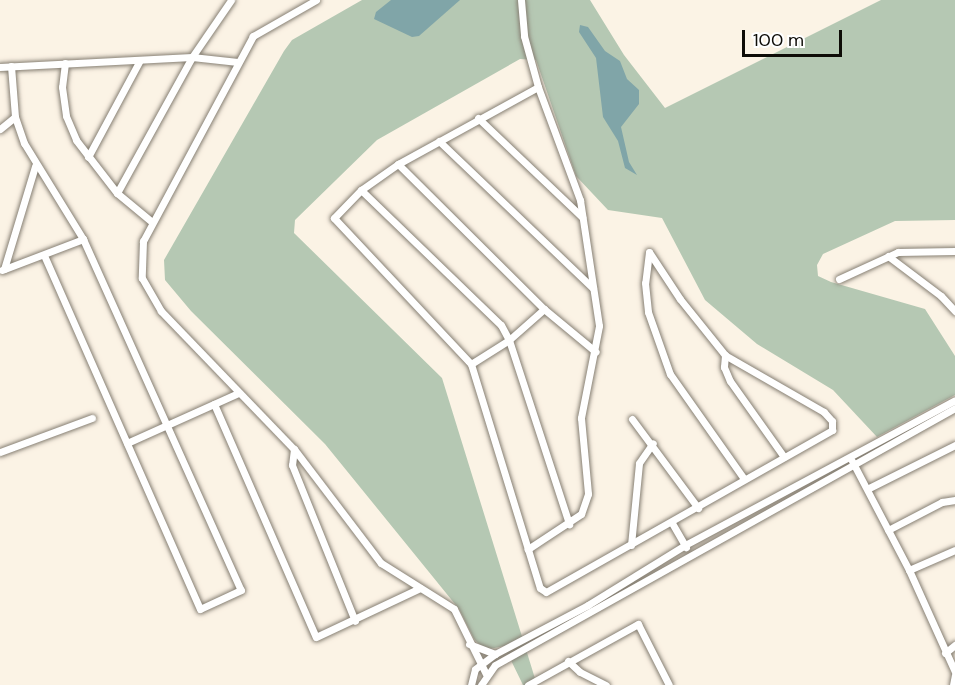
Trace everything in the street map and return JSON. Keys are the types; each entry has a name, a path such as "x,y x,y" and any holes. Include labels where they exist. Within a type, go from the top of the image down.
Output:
{"street":[{"path":"316,0 253,36 238,62 143,241 141,260 148,293 238,393 294,450 381,563 392,574 454,609 468,644 486,674"},
{"path":"521,0 524,36 538,87 580,200 598,326 596,352 583,392 581,418 588,495 581,514 528,549"},
{"path":"117,193 192,57 228,1"},
{"path":"0,67 192,57 238,62"},
{"path":"88,157 140,60"},
{"path":"65,63 62,87 66,116 88,157 117,193 152,222"},
{"path":"11,66 15,117 35,166 83,239 168,423 241,590 200,609 44,255"},
{"path":"538,87 398,164 362,190 336,214 335,222 471,364 540,588 546,592 672,523 744,479 832,430 832,421 824,412 725,355 680,299 649,252 645,283 648,312 670,374 744,479"},
{"path":"0,129 15,117"},
{"path":"478,118 582,217"},
{"path":"439,141 594,289"},
{"path":"398,164 544,309 596,352"},
{"path":"2,270 35,166"},
{"path":"362,190 501,325 509,340 569,524"},
{"path":"2,270 83,239"},
{"path":"839,279 888,256 955,251"},
{"path":"888,256 954,309"},
{"path":"471,364 509,340 544,309"},
{"path":"725,355 724,367 730,381 784,457"},
{"path":"128,444 168,423 238,393"},
{"path":"471,685 479,665 495,654 588,605 685,545 955,400"},
{"path":"214,404 316,637 355,621 420,588"},
{"path":"482,685 486,674 495,665 955,408"},
{"path":"0,452 92,418"},
{"path":"632,419 653,443 698,508"},
{"path":"631,545 639,463 653,443"},
{"path":"869,488 955,445"},
{"path":"294,450 292,465 355,621"},
{"path":"849,456 869,488 909,570 955,673 953,685"},
{"path":"888,530 942,502 955,500"},
{"path":"672,523 690,554"},
{"path":"909,570 955,550"},
{"path":"528,685 638,624 669,685"},
{"path":"468,644 495,654"},
{"path":"945,653 955,645"},
{"path":"568,661 580,672 606,685"}],"green space":[{"path":"362,0 590,0 624,55 665,108 881,0 955,0 955,220 895,221 823,254 817,265 818,276 831,282 925,309 955,356 955,395 877,437 833,390 757,344 705,300 662,218 608,210 576,176 536,60 520,59 377,140 295,220 294,233 442,378 537,685 523,685 504,646 485,650 474,639 459,609 325,444 191,311 165,280 164,260 284,51 292,40"}],"water":[{"path":"391,0 460,0 419,36 412,37 374,19 376,12"},
{"path":"580,25 588,27 605,51 620,61 627,79 639,90 639,104 621,127 629,162 637,175 625,168 618,141 603,117 596,58 579,32"}]}
